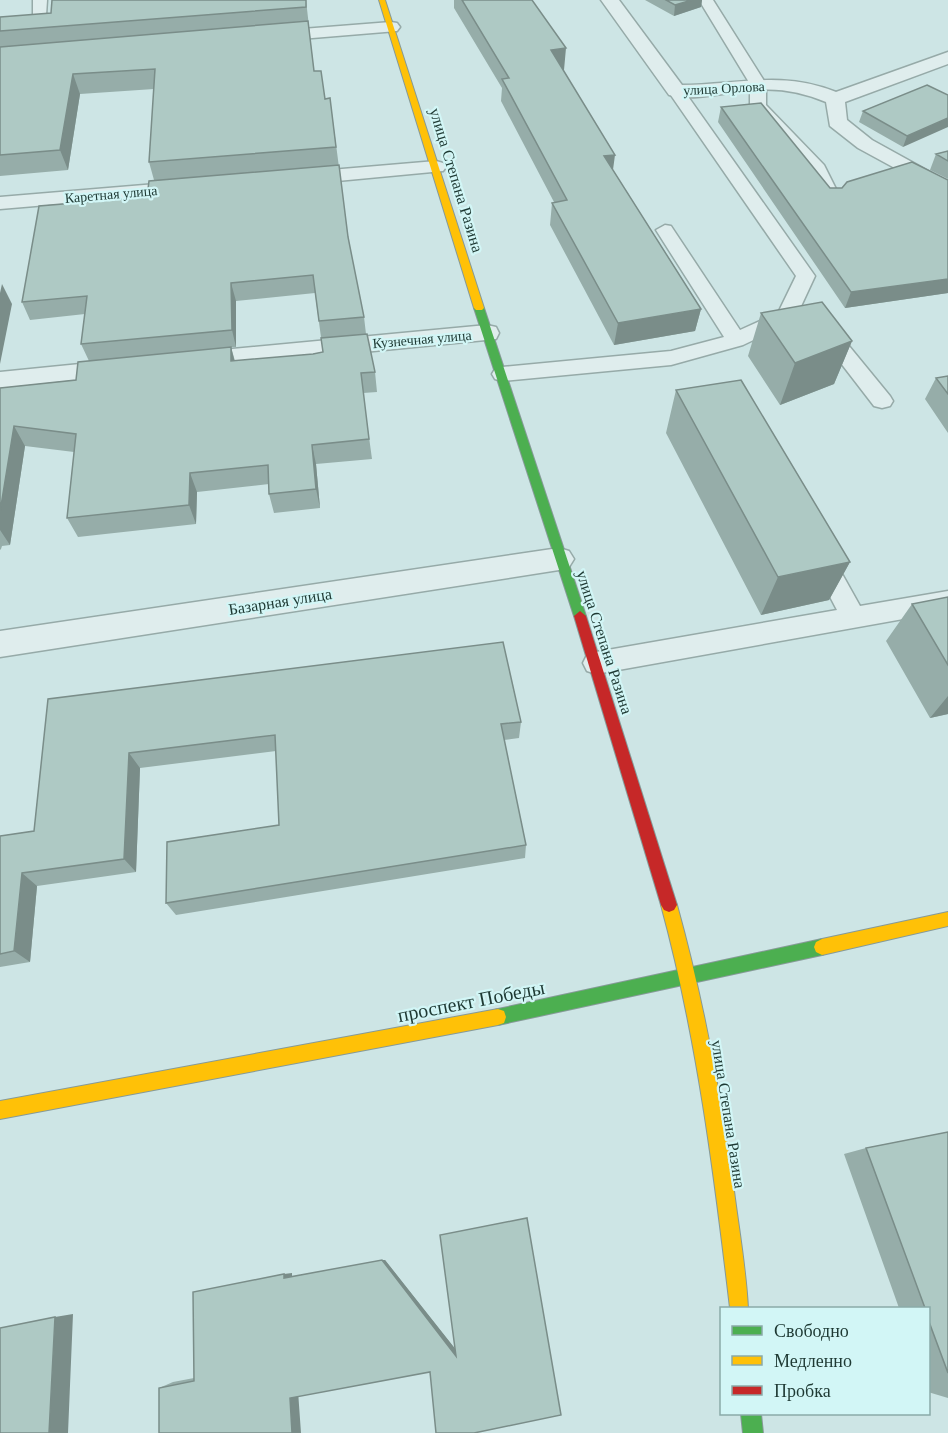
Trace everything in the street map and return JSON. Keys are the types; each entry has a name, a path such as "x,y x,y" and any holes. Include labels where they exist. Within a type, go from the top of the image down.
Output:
{"main road":[{"name":"улица Степана Разина","path":"382,0 487,333 596,663 688,974 716,1128 739,1307"},
{"name":"проспект Победы","path":"0,1110 508,1015 948,919"},
{"path":"751,1415 753,1433"}],"street":[{"name":"улица Орлова","path":"610,0 676,91 708,91 758,84 809,88 835,99"},
{"path":"246,39 391,27"},
{"path":"948,58 835,99 837,122 865,144 948,191"},
{"path":"269,181 436,167"},
{"name":"Каретная улица","path":"0,203 210,186"},
{"name":"Кузнечная улица","path":"0,380 487,333"},
{"name":"Базарная улица","path":"0,644 560,559"}],"lane":[{"path":"40,0 40,28"},
{"path":"706,0 758,84 758,106 818,169 831,197"},
{"path":"502,374 671,358 736,340 786,316 806,276 676,91"},
{"path":"665,230 736,340"},
{"path":"786,316 824,327 882,401"},
{"path":"810,536 854,618"},
{"path":"596,663 948,601"}],"building":[{"path":"52,0 306,0 306,7 0,31 0,17 51,13"},
{"path":"462,0 532,0 566,48 551,50 615,155 604,156 701,309 618,323 552,203 567,200 502,79 509,78"},
{"path":"666,0 692,0 675,5"},
{"path":"308,21 314,71 321,71 325,99 330,98 336,147 149,162 155,69 73,74 60,150 0,155 0,47"},
{"path":"927,85 948,95 948,118 907,136 863,111"},
{"path":"761,103 830,188 842,188 847,182 912,162 948,180 948,279 851,292 721,107"},
{"path":"948,151 948,161 936,154"},
{"path":"339,165 348,237 364,317 319,321 313,275 231,283 232,330 81,344 87,296 22,302 39,206 147,197 149,181"},
{"path":"822,302 852,341 795,363 761,313"},
{"path":"367,334 375,372 361,373 369,439 312,445 316,489 269,494 268,465 190,473 189,505 67,518 76,434 14,426 0,512 0,388 76,380 78,362 231,347 231,361 313,354 323,352 321,338"},
{"path":"948,376 948,394 936,378"},
{"path":"741,380 850,562 778,577 676,390"},
{"path":"948,597 948,665 912,604"},
{"path":"503,642 521,722 501,724 526,845 166,903 167,842 279,825 275,735 129,753 124,859 22,873 14,951 0,954 0,836 34,831 48,699"},
{"path":"948,1132 948,1373 930,1324 930,1307 925,1307 866,1148"},
{"path":"527,1218 561,1415 474,1433 436,1433 430,1372 290,1398 292,1433 159,1433 159,1388 194,1381 193,1292 284,1274 284,1278 382,1260 456,1356 440,1235"},
{"path":"55,1317 49,1433 0,1433 0,1328"}],"traffic: fast":[{"path":"479,308 580,616"},
{"path":"498,1017 822,947"},
{"path":"751,1415 753,1433"}],"traffic: slow":[{"path":"382,0 479,308"},
{"path":"669,905 683,954 713,1105 739,1307"},
{"path":"822,947 948,919"},
{"path":"0,1110 498,1017"}],"traffic: jam":[{"path":"580,616 669,905"}]}
